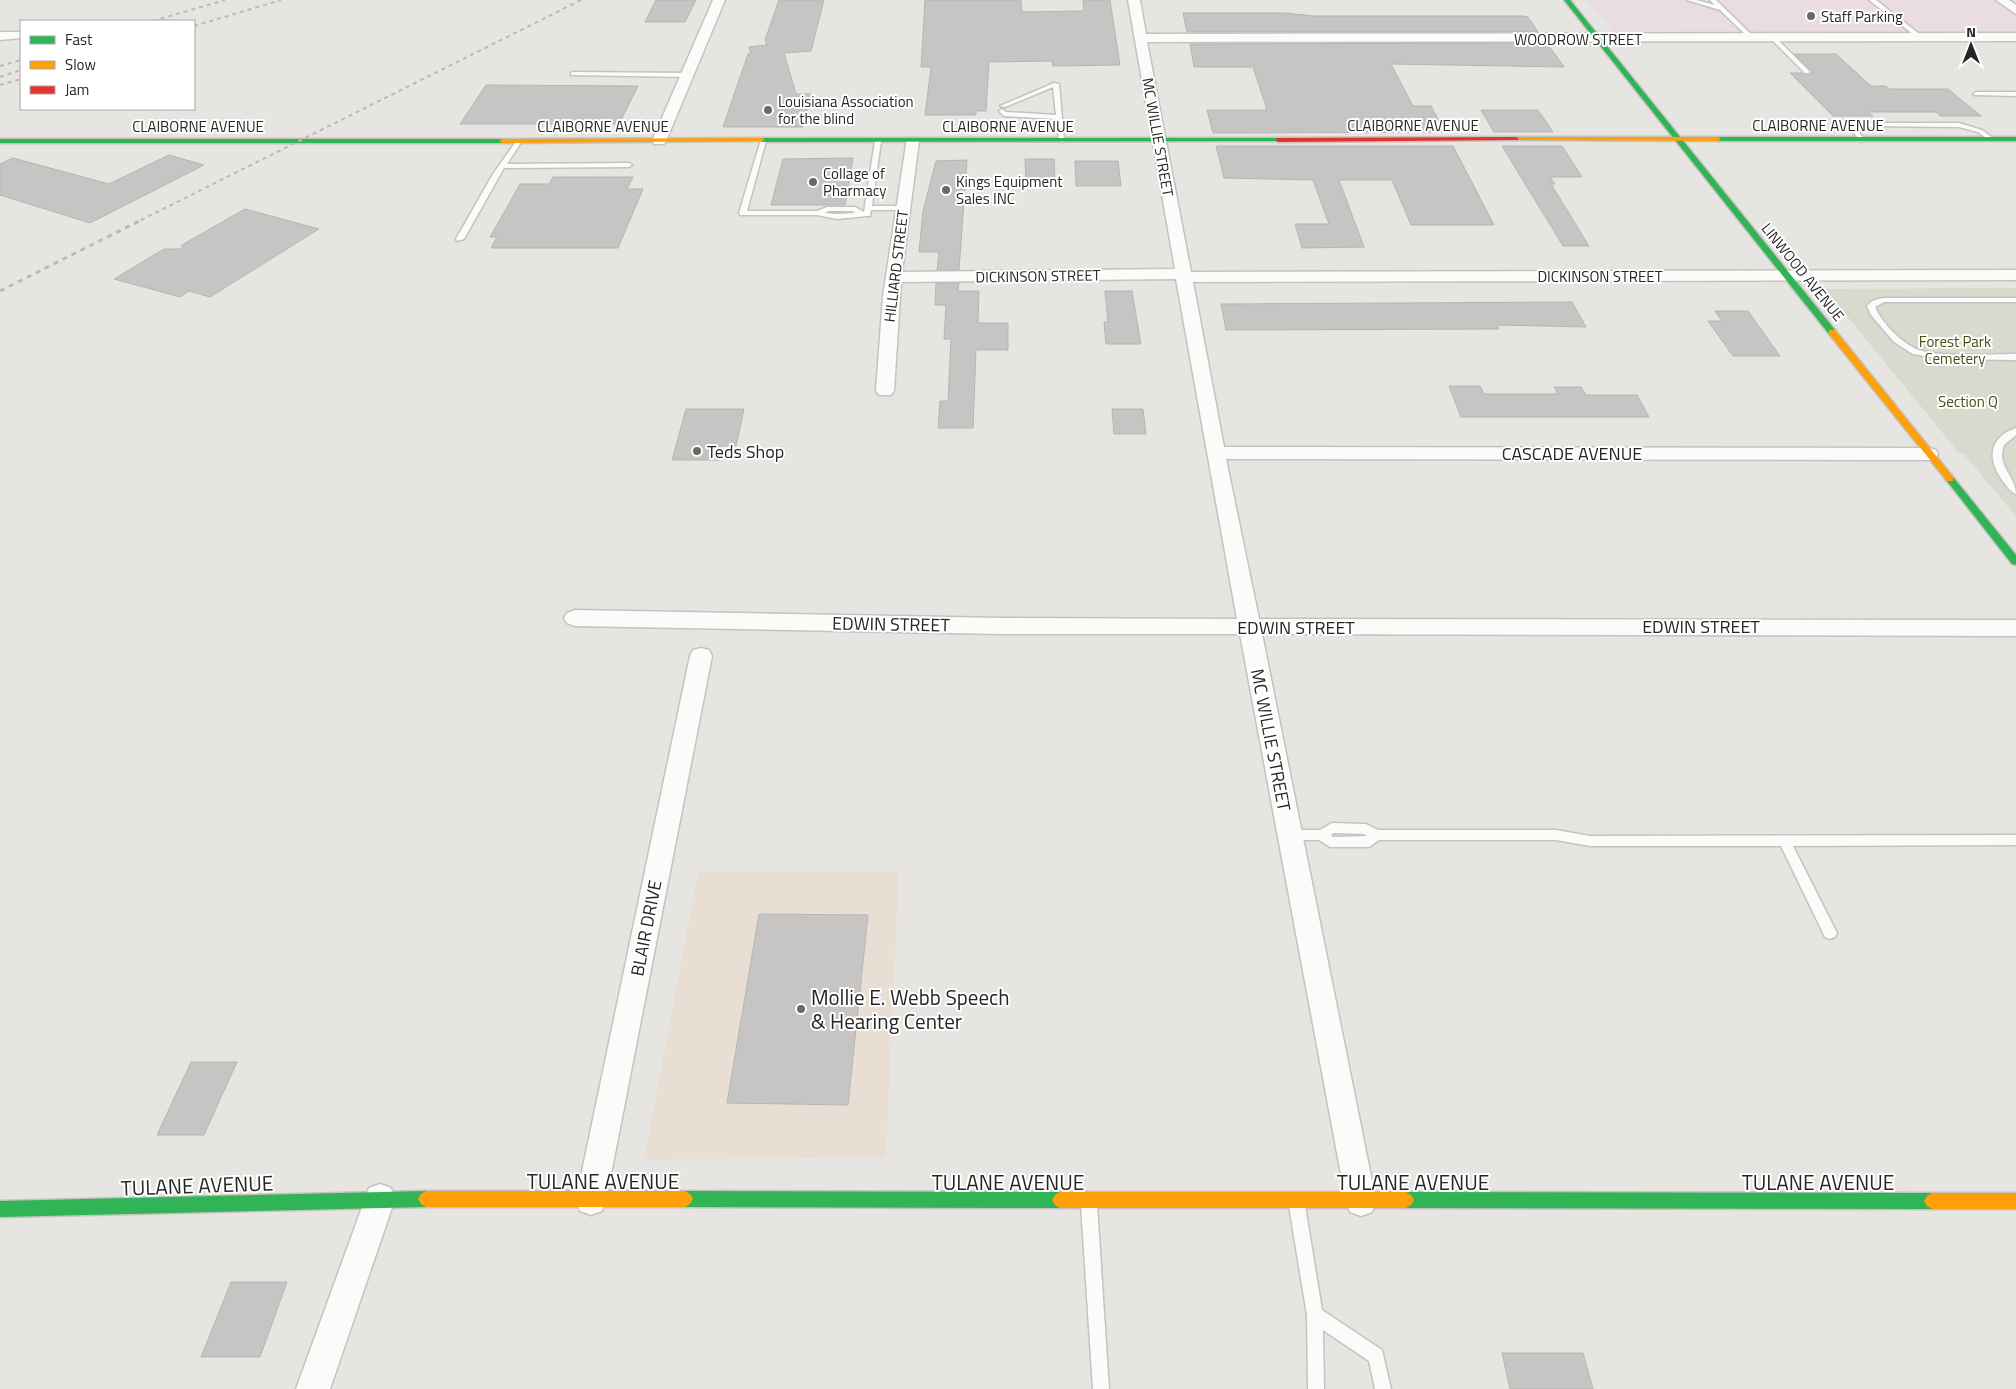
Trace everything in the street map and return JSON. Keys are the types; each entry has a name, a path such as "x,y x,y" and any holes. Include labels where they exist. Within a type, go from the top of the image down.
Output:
{"street":[{"path":"659,141 719,0"},
{"name":"MC WILLIE STREET","path":"1134,0 1216,453 1361,1201"},
{"name":"LINWOOD AVENUE","path":"1567,0 2016,562"},
{"path":"2002,0 2016,11"},
{"path":"0,36 20,35"},
{"name":"WOODROW STREET","path":"1140,38 1599,39 2016,37"},
{"name":"CLAIBORNE AVENUE","path":"0,141 2016,139"},
{"name":"HILLIARD STREET","path":"885,391 894,277 912,141"},
{"name":"DICKINSON STREET","path":"894,277 2016,275"},
{"name":"CASCADE AVENUE","path":"1216,453 1929,454"},
{"name":"EDWIN STREET","path":"575,618 991,626 2016,628"},
{"name":"BLAIR DRIVE","path":"591,1200 701,656"},
{"path":"313,1389 380,1198"},
{"name":"TULANE AVENUE","path":"0,1209 380,1198 1089,1201 2016,1201"}],"lane":[{"path":"1690,0 1721,8"},
{"path":"1713,0 1752,38"},
{"path":"1872,0 1920,37"},
{"path":"1773,38 1807,72"},
{"path":"573,74 688,74"},
{"path":"1060,117 1018,116 1004,114 1003,109 1056,84 1060,117 1062,141"},
{"path":"1976,94 2016,94"},
{"path":"1862,140 1853,129 1856,124 1958,125 1980,131 1991,139"},
{"path":"460,239 502,166 519,141"},
{"path":"763,141 744,213 818,214 827,209 855,209 860,214 867,214 878,141"},
{"path":"502,166 629,165"},
{"path":"868,208 903,208"},
{"path":"2016,300 1884,300 1878,301 1871,306 1897,340 1916,352 1933,356 2016,357"},
{"path":"2016,431 1999,445 1996,457 2000,470 2016,491"},
{"path":"1290,835 1322,835 1330,842 1369,842 1376,835 1556,835 1590,841 2016,840"},
{"path":"1784,840 1830,933"},
{"path":"1089,1201 1101,1389"},
{"path":"1297,1201 1315,1315 1316,1389"},
{"path":"1315,1315 1376,1356 1383,1389"}],"shaded area":[{"path":"1586,0 2016,0 2016,33 1617,34"},
{"path":"698,872 899,872 886,1157 644,1160"}],"green space":[{"name":"Forest Park Cemetery","path":"2016,288 2016,516 1963,453 1959,453 1825,289"}],"building":[{"path":"656,0 696,0 685,22 645,22"},
{"path":"779,0 824,0 811,51 784,53 796,94 811,94 803,127 723,127 748,54 751,54 749,47 767,45 765,40"},
{"path":"925,0 1021,0 1022,12 1084,11 1083,0 1110,0 1120,65 1053,66 1052,61 989,62 986,111 976,111 976,115 925,115 931,67 921,67"},
{"path":"1183,13 1285,13 1314,16 1523,16 1528,17 1538,32 1187,32"},
{"path":"1547,43 1564,67 1391,64 1413,106 1431,106 1445,132 1213,133 1207,110 1267,110 1253,67 1194,67 1190,44"},
{"path":"1794,54 1836,54 1871,86 1886,86 1889,89 1948,89 1981,116 1940,116 1936,112 1868,112 1873,116 1833,116 1790,73 1814,73"},
{"path":"486,85 638,86 619,124 460,124"},
{"path":"1481,110 1538,110 1553,132 1494,132"},
{"path":"1216,146 1453,146 1494,225 1411,225 1392,180 1339,180 1364,247 1302,248 1295,224 1329,224 1313,180 1224,178"},
{"path":"1502,146 1562,146 1582,177 1550,177 1555,184 1551,184 1589,246 1563,246"},
{"path":"169,155 204,165 90,223 0,195 0,164 13,158 109,184"},
{"name":"Collage of Pharmacy","path":"853,158 845,205 771,205 783,159"},
{"path":"1025,159 1054,159 1055,181 1026,181"},
{"path":"967,160 959,270 937,270 939,252 919,252 923,211 936,161"},
{"path":"1075,161 1118,161 1121,186 1076,186"},
{"path":"553,177 633,177 627,189 643,189 618,248 491,248 497,237 490,237 520,184 549,184"},
{"path":"245,209 319,229 210,297 189,291 180,297 114,279 164,249 182,249 182,245"},
{"path":"936,283 959,283 958,291 979,291 978,323 1008,323 1008,350 976,350 973,428 938,428 940,401 948,401 951,339 944,339 946,305 935,305"},
{"path":"1105,291 1132,291 1141,344 1106,344 1104,322 1108,322"},
{"path":"1572,302 1586,327 1497,325 1499,329 1226,330 1221,304"},
{"path":"1715,311 1748,311 1780,356 1733,356 1708,321 1722,321"},
{"path":"1449,386 1480,386 1484,394 1558,394 1554,387 1581,387 1586,395 1637,395 1649,417 1461,417"},
{"path":"686,409 744,409 736,446 721,446 719,460 672,460"},
{"path":"1112,409 1143,409 1146,434 1114,434"},
{"name":"Mollie E. Webb Speech & Hearing Center","path":"759,914 868,915 848,1105 727,1103"},
{"path":"191,1062 237,1062 204,1135 157,1135"},
{"path":"231,1282 287,1282 260,1357 201,1357"},
{"path":"1502,1353 1583,1353 1593,1389 1510,1389"}],"railway":[{"path":"156,20 225,0"},
{"path":"195,26 281,0"},
{"path":"143,219 581,0"},
{"path":"0,66 20,60"},
{"path":"0,77 20,70"},
{"path":"0,85 20,79"},
{"path":"0,291 143,219"}],"traffic: fast":[{"path":"1567,0 1832,332"},
{"path":"1718,139 2016,139"},
{"path":"762,140 1278,140"},
{"path":"0,141 502,141"},
{"path":"1950,479 2016,562"},
{"path":"0,1209 426,1199"},
{"path":"685,1199 1060,1200"},
{"path":"1406,1200 1932,1201"}],"traffic: slow":[{"path":"1516,139 1718,139"},
{"path":"502,141 762,140"},
{"path":"1832,332 1950,479"},
{"path":"426,1199 685,1199"},
{"path":"1060,1200 1406,1200"},
{"path":"1932,1201 2016,1201"}],"traffic: jam":[{"path":"1278,140 1516,139"}],"place":[{"name":"Staff Parking","path":"1811,16"},
{"name":"Louisiana Association for the blind","path":"768,110"},
{"name":"Collage of Pharmacy","path":"813,182"},
{"name":"Kings Equipment Sales INC","path":"946,190"},
{"name":"Teds Shop","path":"697,451"},
{"name":"Mollie E. Webb Speech & Hearing Center","path":"801,1009"}],"park label":[{"name":"Section Q","path":"1968,401"}]}
